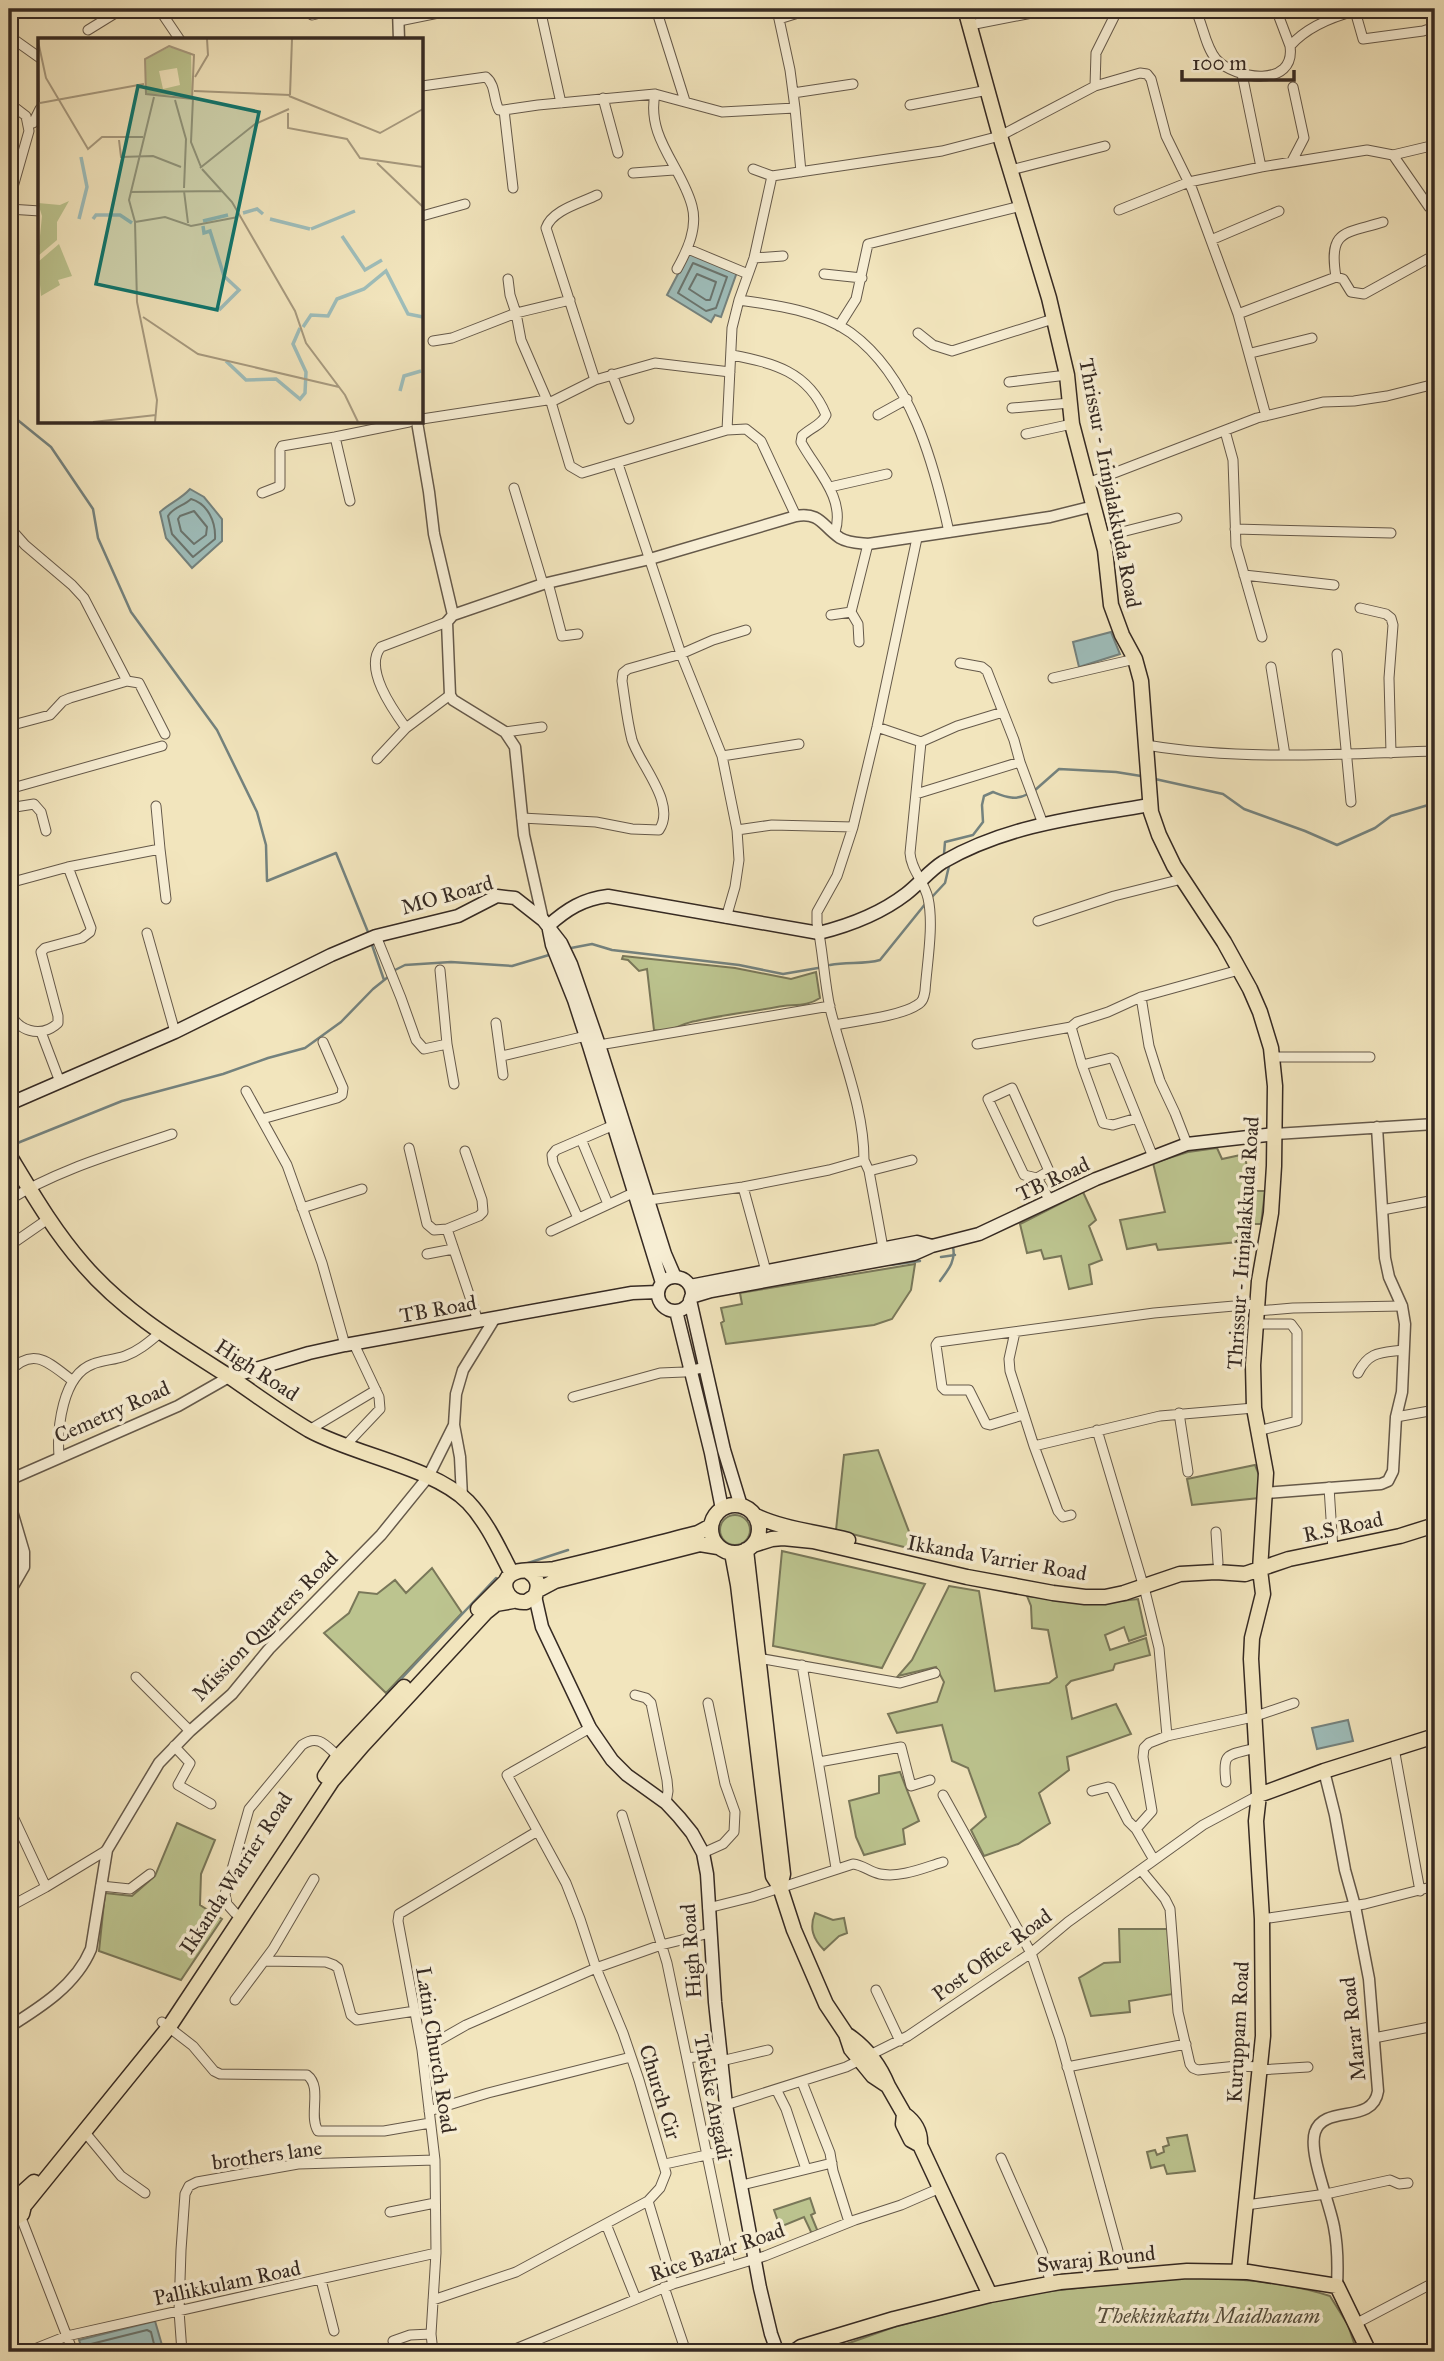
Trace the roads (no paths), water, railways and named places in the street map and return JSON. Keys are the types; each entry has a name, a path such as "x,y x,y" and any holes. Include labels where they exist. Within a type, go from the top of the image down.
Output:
{"main road":[{"name":"Thrissur - Irinjalakkuda Road","path":"965,9 1042,272 1067,375 1072,424 1102,537 1111,605 1122,635 1135,659 1141,681 1150,805 1158,835 1239,970 1260,1012 1272,1057 1275,1133 1271,1213 1259,1281 1253,1366 1254,1408 1266,1473 1260,1570 1263,1594 1251,1645 1253,1717"},
{"path":"546,923 575,905 589,899 608,896 819,933 870,917 889,906 941,863 1002,834 1150,805"},
{"name":"MO Roard","path":"9,1104 175,1032 320,960 376,936 458,916 498,897 515,898 546,923 561,943 571,964 591,1042 675,1277"},
{"path":"591,1042 635,1192 660,1288 660,1303 664,1307 677,1311 685,1307 691,1295 766,1271 917,1242 932,1246"},
{"name":"TB Road","path":"691,1295 914,1254 932,1246 979,1234 1096,1179 1187,1144 1275,1133"},
{"name":"High Road","path":"9,1155 48,1219 82,1263 108,1290 161,1332 309,1430 453,1489 484,1522 509,1577"},
{"path":"660,1288 675,1277 684,1279 691,1295 724,1450 741,1506"},
{"name":"TB Road","path":"229,1377 309,1353 660,1288"},
{"path":"677,1311 722,1509"},
{"path":"780,1887 783,1874 758,1658 750,1547 759,1530 754,1515 741,1506 733,1505 716,1514 711,1526 713,1541 725,1550 738,1585 773,1877 780,1887 794,1930 826,2004 846,2034 851,2049 865,2058 873,2076 888,2087 904,2114 903,2124 911,2140 920,2145 990,2295"},
{"name":"Ikkanda Varrier Road","path":"754,1515 775,1525 804,1529 970,1570 1054,1585 1106,1589 1180,1574 1245,1574 1260,1570"},
{"name":"R.S Road","path":"1260,1570 1289,1559 1435,1525"},
{"path":"711,1526 698,1534 550,1570 520,1571 509,1577 507,1594 527,1597 555,1581 700,1544 725,1550 750,1547"},
{"name":"Ikkanda Varrier Road","path":"750,1547 772,1539 806,1540 968,1577 1085,1597 1105,1597 1178,1566 1218,1563 1260,1570"},
{"path":"527,1597 536,1580 529,1572"},
{"name":"Ikkanda Warrier Road","path":"166,2025 235,1913 343,1760 509,1577"},
{"name":"High Road","path":"527,1597 590,1728 612,1760 627,1775 666,1804 692,1833 703,1853 726,2105 755,2259 778,2350"},
{"name":"Ikkanda Warrier Road","path":"13,2208 83,2129 166,2025 332,1781 343,1760 486,1612 496,1604 527,1597"},
{"name":"Kuruppam Road","path":"1239,2272 1265,2004 1256,1821 1259,1795 1253,1717"},
{"path":"1259,1795 1324,1770 1435,1736"},
{"name":"Swaraj Round","path":"794,2352 801,2347 894,2319 990,2295 1051,2284 1187,2271 1239,2272 1337,2287"},
{"path":"1337,2287 1369,2352"}],"street":[{"path":"88,30 122,9"},
{"path":"159,9 179,38"},
{"path":"312,15 337,9"},
{"path":"398,9 399,38"},
{"path":"398,21 458,9"},
{"path":"540,9 561,103"},
{"path":"656,9 685,101"},
{"path":"776,9 793,93 802,172"},
{"path":"779,19 811,9"},
{"path":"970,25 1037,12 1040,9"},
{"path":"1095,86 1096,53 1118,9"},
{"path":"1195,9 1213,55 1226,68 1261,77 1278,73 1287,65 1291,53 1276,9"},
{"path":"1290,46 1315,27 1355,10 1363,39 1435,27"},
{"path":"9,36 38,57"},
{"path":"754,169 772,176 942,151 1000,136 1095,86 1140,73 1147,74 1151,79 1166,136 1189,182 1238,314 1266,416"},
{"path":"1242,74 1261,167"},
{"path":"424,86 486,77 492,83 499,110 655,94 722,112 795,108"},
{"path":"793,93 853,84"},
{"path":"1292,161 1304,138 1293,87"},
{"path":"910,105 988,90"},
{"path":"655,94 653,118 693,208 688,249 677,269"},
{"path":"603,98 618,153"},
{"path":"9,103 26,116 29,131 9,201"},
{"path":"504,110 513,188"},
{"path":"33,122 38,112"},
{"path":"1119,210 1189,182 1261,167 1367,150 1393,155 1435,145"},
{"path":"1011,170 1105,146"},
{"path":"1393,155 1435,212"},
{"path":"633,173 674,170"},
{"path":"727,430 732,328 738,300 754,258 772,176"},
{"path":"595,380 546,228 556,215 597,195"},
{"path":"424,215 465,204"},
{"path":"839,326 856,299 867,244 1021,206"},
{"path":"9,209 38,211"},
{"path":"1211,240 1279,211"},
{"path":"1336,276 1334,245 1338,239 1383,222"},
{"path":"688,249 748,274"},
{"path":"754,258 783,256"},
{"path":"1238,314 1336,276 1343,279 1351,292 1364,294 1431,257"},
{"path":"824,274 862,278"},
{"path":"508,279 521,340 549,401 570,466 582,472 618,464 727,430 746,429 761,441 796,516"},
{"path":"433,341 452,338 516,313 570,300"},
{"path":"738,300 796,310 839,326 853,334 882,364 907,399 940,491 948,532"},
{"path":"918,333 933,345 952,351 1053,319"},
{"path":"1251,354 1311,338"},
{"path":"732,355 766,361 791,372 806,383 826,415 824,421 802,436 801,442 830,487 838,522 835,532"},
{"path":"424,419 549,401 595,380 655,363 730,372"},
{"path":"612,374 629,419"},
{"path":"1009,382 1067,375"},
{"path":"1088,483 1266,416 1323,402 1387,396 1435,384"},
{"path":"878,415 907,399"},
{"path":"1012,408 1070,403"},
{"path":"261,493 280,486 282,446 400,424"},
{"path":"416,424 450,619 450,695 453,700 505,732 515,747 522,818 546,923"},
{"path":"1026,434 1072,424"},
{"path":"1225,431 1233,460 1236,546 1262,637"},
{"path":"335,437 350,501"},
{"path":"618,464 681,654 722,756 737,830 739,860 726,918"},
{"path":"830,487 887,474"},
{"path":"514,488 562,636 578,634"},
{"path":"406,728 387,704 383,693 375,663 376,653 381,647 545,584 650,559 806,514 818,518 840,537 852,543 868,544 1050,517 1094,506"},
{"path":"1102,537 1177,518"},
{"path":"9,527 84,598 127,681"},
{"path":"1235,529 1391,533"},
{"path":"883,1248 854,1097 830,1006 817,912 837,876 853,827 877,727 916,538"},
{"path":"859,642 858,624 851,612 868,544"},
{"path":"1244,575 1334,585"},
{"path":"1360,608 1391,618 1393,625 1389,678 1391,753"},
{"path":"831,615 851,612"},
{"path":"522,818 596,821 632,829 659,830 662,827 662,803 655,782 633,742 622,681 623,673 628,668 681,654 746,630"},
{"path":"1336,654 1351,802"},
{"path":"1054,678 1135,659"},
{"path":"960,663 982,667 987,671 1043,824"},
{"path":"1271,667 1285,755"},
{"path":"9,726 50,715 63,701 127,681 138,683 165,734"},
{"path":"377,759 406,728 450,695"},
{"path":"877,727 921,742 957,726 1003,712"},
{"path":"505,732 542,727"},
{"path":"835,1025 905,1010 915,1007 923,1000 930,911 927,896 911,862 921,742"},
{"path":"722,756 799,744"},
{"path":"1146,745 1181,751 1249,756 1435,751"},
{"path":"9,789 162,746"},
{"path":"916,794 1020,762"},
{"path":"9,808 34,804 41,812 46,831"},
{"path":"156,806 166,899"},
{"path":"737,830 772,825 853,827"},
{"path":"9,883 68,867 160,849"},
{"path":"9,1010 17,1025 32,1032 52,1029 58,1023 41,952 45,948 82,937 90,933 91,928 68,867"},
{"path":"1038,921 1114,896 1182,879"},
{"path":"147,933 175,1032"},
{"path":"376,936 419,1046 424,1049 447,1044"},
{"path":"440,970 454,1084"},
{"path":"977,1044 1071,1027 1077,1022 1141,997 1239,970"},
{"path":"1141,997 1149,1046 1160,1081 1187,1144"},
{"path":"502,1056 830,1006"},
{"path":"496,1023 503,1075"},
{"path":"1071,1027 1103,1123 1113,1125 1137,1118"},
{"path":"41,1032 60,1082"},
{"path":"261,1119 342,1095 343,1088 324,1042"},
{"path":"1272,1057 1370,1057"},
{"path":"1082,1065 1111,1058 1114,1060 1153,1157"},
{"path":"1037,1178 1049,1171 1012,1087 988,1099 1024,1175 1037,1178 1050,1201"},
{"path":"246,1091 287,1165 349,1345 376,1390 380,1409 345,1446"},
{"name":"TB Road","path":"1275,1133 1435,1124"},
{"path":"578,1218 552,1156 556,1150 614,1125"},
{"path":"1265,1493 1381,1485 1394,1471 1405,1324 1402,1306 1387,1268 1377,1127"},
{"path":"9,1200 29,1188 99,1159 172,1134"},
{"path":"581,1139 608,1204"},
{"path":"409,1148 427,1224 434,1230 447,1229 479,1216 482,1212 482,1200 465,1151"},
{"path":"649,1200 743,1187 829,1170 864,1160"},
{"path":"869,1171 912,1160"},
{"path":"743,1187 766,1271"},
{"path":"302,1208 362,1189"},
{"path":"551,1230 635,1192"},
{"path":"1382,1210 1435,1200"},
{"path":"9,1246 48,1219"},
{"path":"447,1229 478,1321"},
{"path":"427,1254 453,1249"},
{"path":"1023,1415 986,1424 969,1390 945,1390 942,1387 936,1345 942,1340 1154,1313 1257,1313 1293,1308 1402,1306"},
{"path":"1257,1313 1292,1324 1297,1332 1297,1420 1258,1431"},
{"path":"462,1496 460,1457 454,1425 456,1394 463,1370 495,1318"},
{"path":"59,1456 59,1419 73,1381 81,1371 92,1364 126,1356 161,1332"},
{"path":"1016,1332 1009,1359 1015,1390 1058,1511 1063,1517 1071,1515"},
{"path":"1358,1373 1364,1361 1371,1356 1404,1350"},
{"path":"9,1372 24,1359 32,1358 44,1360 73,1381"},
{"path":"573,1397 660,1373 706,1367"},
{"name":"Cemetry Road","path":"9,1480 178,1406 229,1377"},
{"path":"309,1430 376,1390"},
{"path":"1034,1446 1179,1413 1254,1408"},
{"path":"1396,1417 1435,1410"},
{"path":"1179,1413 1188,1472"},
{"name":"Mission Quarters Road","path":"9,2027 64,1988 86,1961 107,1850 159,1763 237,1689 269,1649 381,1535 428,1477 454,1425"},
{"path":"1097,1430 1142,1583 1158,1648 1167,1736"},
{"path":"1329,1487 1333,1550"},
{"path":"9,1501 24,1552 23,1567 9,1592"},
{"path":"1413,1532 1435,1520"},
{"path":"1216,1532 1218,1563"},
{"path":"758,1658 900,1683 935,1673"},
{"path":"802,1665 836,1868"},
{"path":"136,1677 190,1731"},
{"path":"635,1695 646,1698 650,1703 667,1780 666,1804"},
{"path":"703,1853 723,1844 734,1832 735,1812 725,1784 708,1703"},
{"path":"1136,1829 1152,1811 1143,1757 1144,1748 1149,1742 1253,1717 1294,1703"},
{"name":"Church Cir","path":"433,2300 516,2272 606,2224 648,2201 660,2188 666,2173 632,2057 566,1883 507,1775 590,1728"},
{"path":"235,1913 227,1904 225,1894 249,1809 310,1739 320,1740 343,1760"},
{"path":"174,1746 190,1763 178,1786 211,1804"},
{"path":"819,1762 901,1748 911,1786 930,1780"},
{"path":"1226,1782 1226,1759 1230,1755 1255,1748"},
{"path":"1394,1748 1420,1891"},
{"name":"Marar Road","path":"1324,1770 1355,1906 1368,1979 1377,2098 1367,2108 1326,2119 1319,2123 1314,2134 1314,2153 1335,2230 1338,2255 1337,2287"},
{"path":"1092,1790 1111,1788 1128,1821 1136,1829 1154,1860"},
{"path":"943,1795 1031,1953 1067,2067 1125,2276"},
{"name":"Post Office Road","path":"726,2105 802,2082 865,2058 900,2041 1031,1953 1203,1825 1259,1795"},
{"path":"9,1808 46,1886"},
{"name":"Thekke Angadi","path":"621,1815 661,1945 688,2058 730,2266"},
{"name":"Latin Church Road","path":"433,2352 431,2334 436,2253 435,2160 422,2050 398,1921 399,1914 536,1832"},
{"path":"9,1907 107,1850"},
{"path":"708,1908 853,1864 888,1875 909,1873 943,1862"},
{"path":"1140,1870 1165,1899 1170,1909 1178,2012 1189,2064 1193,2068 1308,2067"},
{"path":"101,1886 130,1889 150,1874"},
{"path":"235,2000 264,1961 314,1879"},
{"path":"1262,1919 1355,1906 1435,1886"},
{"path":"422,2050 466,2025 596,1968 661,1945 710,1933"},
{"path":"264,1961 334,1965 338,1968 351,2015 356,2020 415,2011"},
{"path":"876,1990 900,2041"},
{"path":"166,2025 193,2046 214,2071 220,2074 307,2075 314,2084 314,2122 318,2131 384,2131 430,2123"},
{"path":"1374,2038 1435,2026"},
{"path":"1067,2067 1186,2044"},
{"path":"688,2058 720,2057 768,2050"},
{"path":"429,2111 488,2093 632,2057"},
{"path":"802,2082 832,2163 849,2222"},
{"path":"777,2091 786,2109 806,2169"},
{"path":"83,2129 121,2176 145,2193"},
{"path":"664,2164 734,2149"},
{"path":"1001,2158 1033,2228 1051,2284"},
{"name":"brothers lane","path":"179,2311 185,2194 189,2186 197,2182 298,2164 435,2160"},
{"path":"742,2185 832,2163"},
{"path":"1246,2205 1326,2194 1390,2180 1399,2184 1408,2183"},
{"name":"Rice Bazar Road","path":"508,2352 669,2286 755,2259 940,2188"},
{"path":"648,2201 685,2352"},
{"path":"390,2212 435,2203"},
{"path":"13,2208 73,2352"},
{"path":"606,2224 636,2299"},
{"name":"Pallikkulam Road","path":"27,2352 67,2336 436,2253"},
{"path":"321,2280 334,2331"},
{"path":"1357,2323 1435,2282"},
{"path":"179,2311 182,2352"},
{"path":"393,2341 410,2335 431,2334"},
{"path":"759,2352 778,2350"}],"water":[{"path":"689,253 737,272 721,317 715,315 711,322 667,295"},
{"path":"190,489 204,497 222,519 222,541 192,568 166,538 160,512"},
{"path":"1111,632 1120,654 1079,667 1073,642"},
{"path":"1348,1720 1353,1741 1317,1749 1312,1728"},
{"path":"155,2321 164,2352 83,2352 79,2340"}],"waterway":[{"path":"9,413 51,447 93,509 98,538 131,612 217,730 257,812 266,845 267,881 336,853 368,932"},
{"path":"1034,791 1059,769 1141,776"},
{"path":"1155,779 1223,794 1244,809 1337,845 1375,828 1391,816 1435,803"},
{"path":"944,854 945,842 973,835 983,822 984,796 993,792 1015,798 1028,794"},
{"path":"931,898 945,883 949,866"},
{"path":"830,965 880,960 926,903"},
{"path":"571,948 592,944 612,950 739,965 783,974 818,968"},
{"path":"372,945 384,980"},
{"path":"395,970 405,965 451,962 512,966 549,955"},
{"path":"15,1144 122,1101 223,1074 305,1048 341,1022 388,977"},
{"path":"940,1281 952,1261 953,1247"},
{"path":"941,1257 955,1255"},
{"path":"890,1265 920,1261"},
{"path":"525,1564 568,1550"},
{"path":"387,1694 496,1578"}],"park label":[{"name":"Thekkinkattu Maidhanam","path":"1208,2316"}]}
